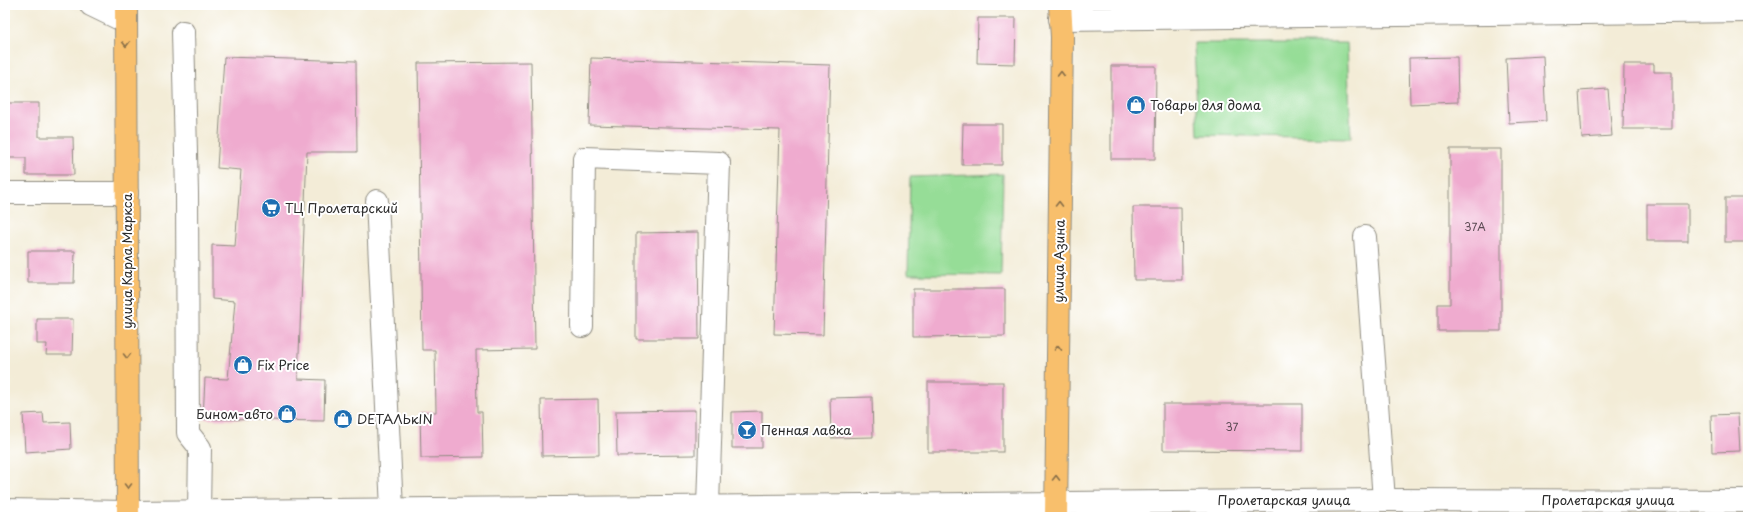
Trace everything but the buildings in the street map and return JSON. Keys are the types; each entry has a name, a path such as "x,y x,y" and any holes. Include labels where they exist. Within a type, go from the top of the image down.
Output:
{"main road":[{"name":"улица Азина","path":"1056,510 1062,37 1060,12"},
{"name":"улица Карла Маркса","path":"126,14 128,514"}],"street":[{"path":"91,5 126,14"},
{"path":"1060,12 1716,8 1748,11"},
{"path":"183,32 187,193 188,433 200,448 199,511"},
{"path":"582,326 584,158 719,163 708,506"},
{"path":"5,193 127,193"},
{"path":"377,201 392,509"},
{"path":"1365,237 1384,500"},
{"name":"Пролетарская улица","path":"5,510 128,514 199,511 244,514 392,509 428,513 602,512 708,506 1056,510 1245,509 1384,500 1748,501"}],"green space":[{"path":"1194,43 1347,43 1351,138 1198,135"},
{"path":"1003,174 1001,275 908,274 910,177"}],"place":[{"name":"Товары для дома","path":"1136,105"},
{"name":"ТЦ Пролетарский","path":"271,208"},
{"name":"Fix Price","path":"243,365"},
{"name":"Бином-авто","path":"287,414"},
{"name":"DЕТАЛЬкIN","path":"343,419"},
{"name":"Пенная лавка","path":"747,430"}]}
